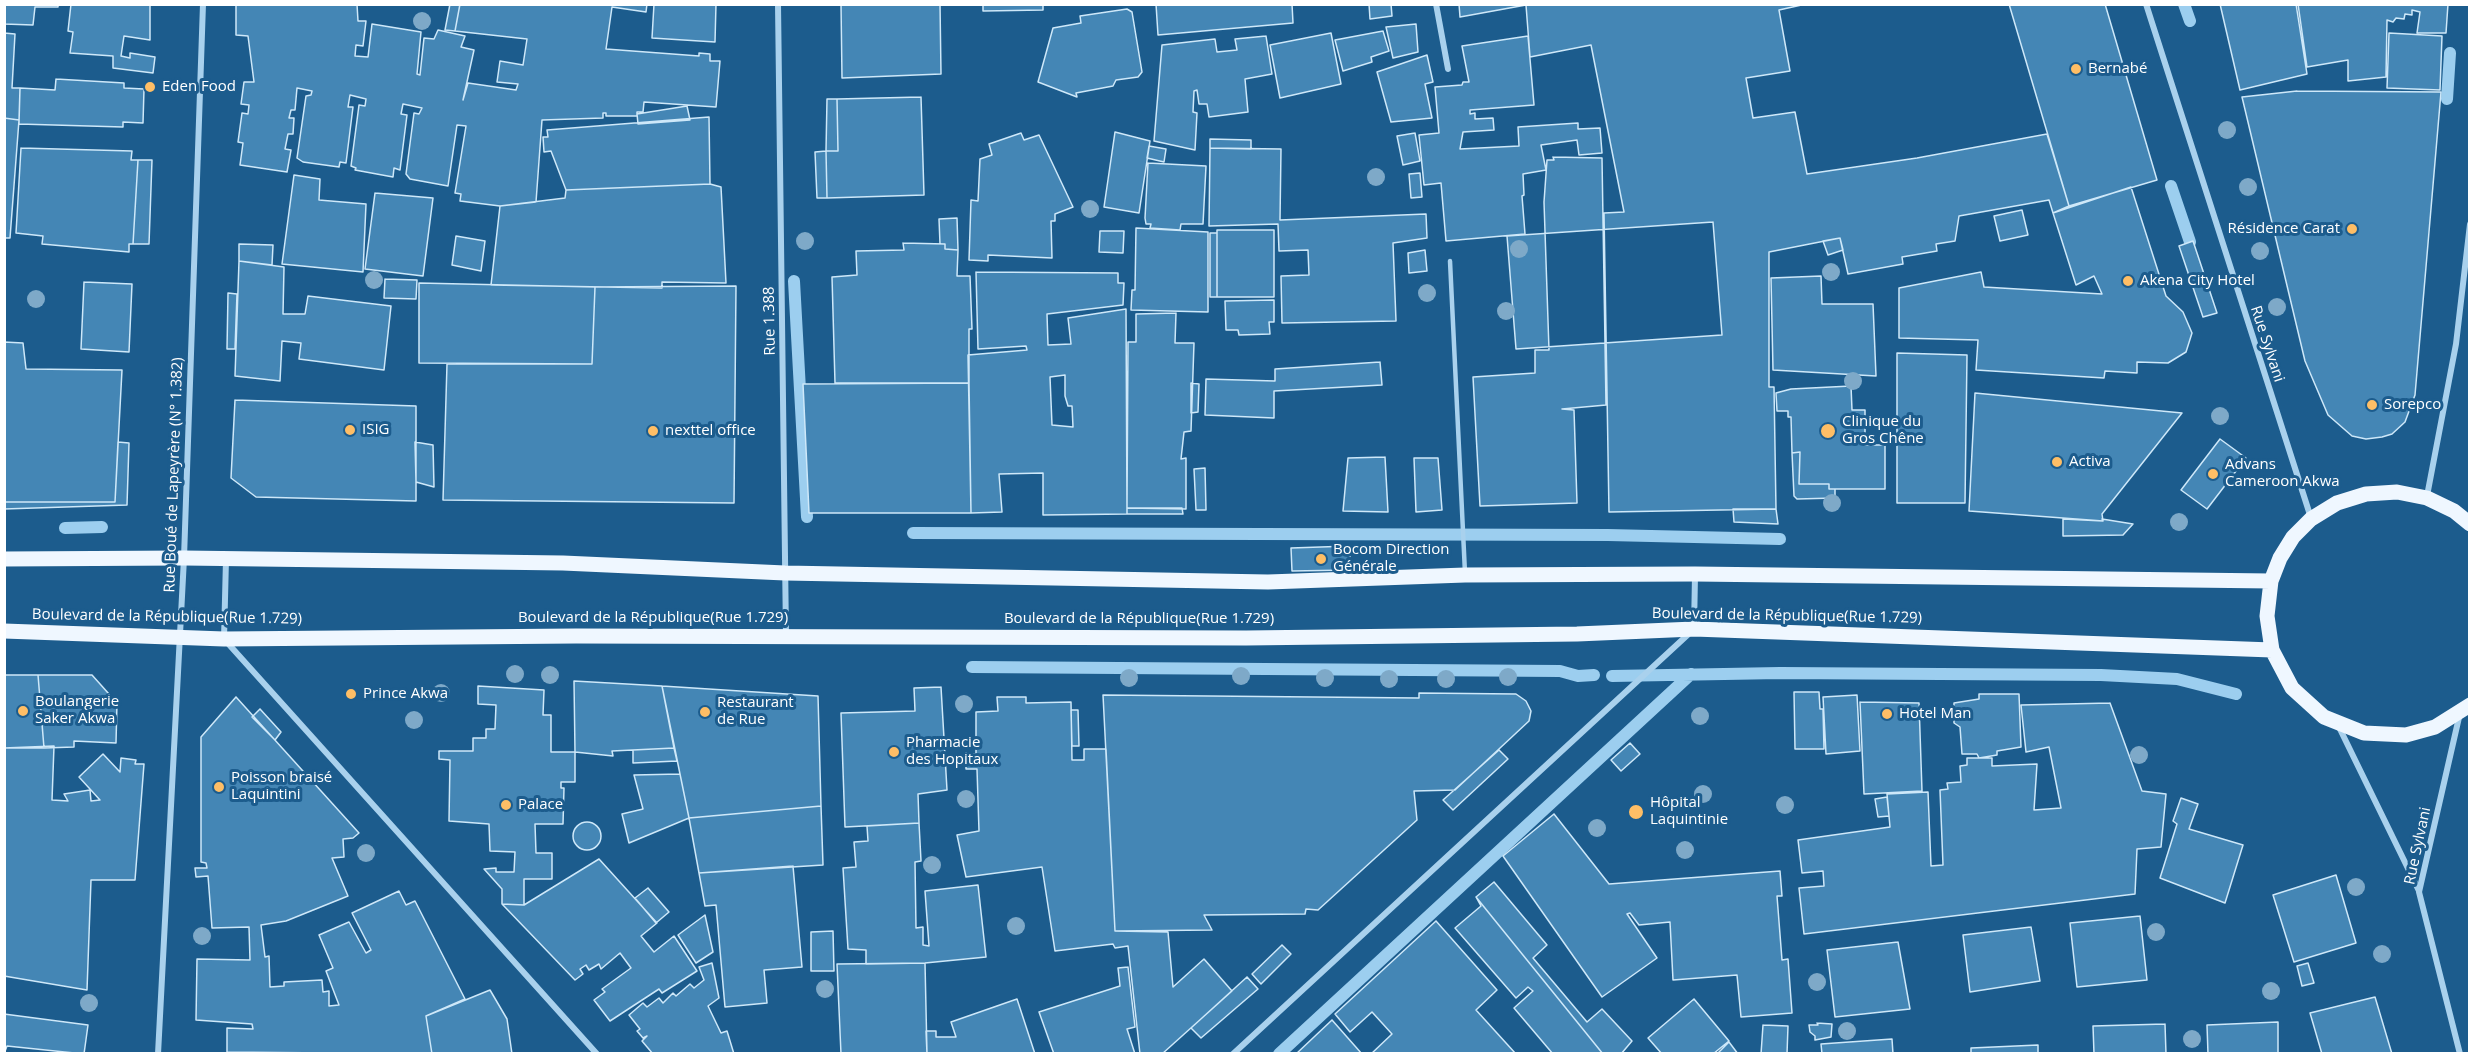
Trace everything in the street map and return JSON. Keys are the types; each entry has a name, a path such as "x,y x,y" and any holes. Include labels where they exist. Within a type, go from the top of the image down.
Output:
{"main road":[{"path":"2465,709 2435,728 2406,735 2364,733 2324,717 2292,688 2272,650 2267,616 2271,581 2280,558 2293,537 2311,519 2337,503 2366,494 2397,492 2427,498 2454,511 2469,524"},
{"path":"4,559 184,558 563,563 785,573 1268,582 1465,575 1695,574 2271,581"},
{"name":"Boulevard de la République(Rue 1.729)","path":"4,630 224,639 786,636 1246,638 1576,634 1694,629 2272,650"}],"street":[{"name":"Rue Boué de Lapeyrère (N° 1.382)","path":"158,1053 178,637 184,558 203,4"},
{"name":"Rue 1.388","path":"778,4 786,636"},
{"path":"1436,4 1448,69"},
{"name":"Rue Sylvani","path":"2146,4 2311,519"},
{"path":"2427,498 2456,344 2469,224"},
{"path":"226,559 224,639 597,1053"},
{"path":"1233,1053 1694,629 1695,574"},
{"name":"Rue Sylvani","path":"2460,1053 2419,892 2465,709"},
{"path":"2337,723 2419,892"}],"lane":[{"path":"1450,261 1465,575"}],"building":[{"path":"4,4 58,4 58,7 35,7 33,25 4,24"},
{"path":"71,4 150,4 150,40 124,36 121,56 130,58 130,53 155,57 153,73 113,68 113,56 70,53 73,32 68,31"},
{"path":"236,4 357,4 358,21 366,21 363,46 356,45 355,56 368,57 372,24 421,32 417,74 420,75 424,38 434,39 438,30 465,36 461,47 474,50 463,100 468,83 516,90 518,84 497,82 500,61 523,65 527,39 455,31 460,4 647,4 646,12 612,7 606,49 699,56 699,53 710,54 710,61 720,61 716,107 644,102 643,112 637,112 637,116 606,116 606,113 603,113 603,118 542,120 536,202 500,206 460,201 461,194 455,193 466,126 457,125 448,186 410,179 406,174 414,113 419,114 422,108 403,104 401,114 407,115 400,170 394,168 393,177 355,170 356,168 351,166 359,105 365,106 366,99 350,95 348,107 353,107 346,163 340,162 339,167 303,162 297,158 306,96 311,95 312,91 297,88 295,110 291,110 289,118 294,118 293,134 288,134 285,149 291,150 287,172 240,165 243,143 238,142 242,113 248,114 249,105 241,104 244,82 254,82 248,36 236,35"},
{"path":"450,4 460,4 455,31 445,30"},
{"path":"654,4 716,4 715,42 652,38"},
{"path":"841,4 940,4 941,74 842,78"},
{"path":"983,4 1043,4 1043,10 983,11"},
{"path":"1156,4 1292,4 1293,23 1158,35"},
{"path":"1369,4 1391,4 1392,16 1370,19"},
{"path":"1459,4 1806,4 1779,10 1790,71 1746,78 1753,118 1795,112 1807,174 1917,158 2047,134 2069,206 2053,213 2049,200 1959,216 1955,241 1936,244 1937,251 1902,257 1903,264 1848,274 1840,238 1769,252 1769,387 1774,387 1776,509 1609,512 1604,213 1624,212 1591,45 1530,57 1526,5 1460,17"},
{"name":"Bernabé","path":"2009,4 2105,4 2157,180 2069,206"},
{"path":"2220,4 2296,4 2307,74 2240,90"},
{"path":"2298,4 2448,4 2446,33 2417,33 2420,12 2412,10 2412,15 2405,14 2404,19 2396,18 2393,22 2387,20 2386,77 2348,81 2348,60 2307,67"},
{"path":"1127,9 1132,12 1142,72 1138,77 1116,80 1113,86 1076,93 1077,97 1038,82 1053,28 1081,23 1080,16"},
{"path":"1416,24 1418,52 1393,58 1386,27"},
{"path":"1383,31 1389,51 1371,57 1372,62 1343,71 1335,40"},
{"path":"4,33 15,34 12,88 20,88 19,120 4,118"},
{"path":"1331,33 1341,84 1280,98 1270,45"},
{"path":"2389,33 2442,36 2440,90 2387,88"},
{"path":"1266,36 1272,74 1245,79 1248,112 1209,117 1207,104 1199,104 1197,90 1194,91 1193,112 1197,113 1195,150 1154,141 1162,45 1215,39 1217,52 1237,50 1235,39"},
{"path":"1528,36 1534,105 1470,110 1470,114 1475,113 1475,119 1493,118 1494,130 1463,132 1460,149 1519,146 1518,127 1578,123 1578,129 1600,128 1602,153 1579,155 1577,140 1541,145 1546,170 1523,174 1525,234 1446,241 1441,183 1424,185 1419,135 1439,133 1435,87 1462,85 1463,82 1469,82 1462,46"},
{"path":"1427,55 1433,82 1425,84 1432,118 1391,122 1377,72"},
{"path":"56,79 124,83 124,88 144,89 143,123 123,122 123,127 19,124 20,88 55,90"},
{"name":"Résidence Carat","path":"2297,91 2441,92 2415,395 2405,422 2392,434 2382,437 2366,439 2352,436 2328,415 2305,361 2242,97"},
{"path":"921,97 924,195 827,198 826,151 838,151 837,99"},
{"path":"827,99 837,99 838,151 826,151"},
{"path":"687,106 690,120 638,124 637,114"},
{"path":"709,117 710,184 566,190 551,151 544,152 543,137 548,137 547,130"},
{"path":"4,118 19,120 10,238 4,238"},
{"path":"1115,132 1150,141 1139,213 1104,207"},
{"path":"1021,133 1024,140 1039,135 1073,207 1055,214 1055,221 1051,221 1052,258 988,255 988,261 969,260 971,200 978,201 980,159 992,155 989,144"},
{"path":"1415,133 1420,161 1403,165 1397,136"},
{"path":"1210,139 1251,140 1251,149 1210,148"},
{"path":"1149,146 1166,149 1164,162 1147,158"},
{"path":"21,148 132,151 131,160 138,160 133,244 129,244 129,252 42,244 43,236 16,233"},
{"path":"1210,148 1281,149 1280,220 1426,214 1427,238 1393,243 1396,321 1282,323 1281,276 1309,275 1308,250 1279,251 1278,224 1209,226"},
{"path":"826,151 827,198 817,198 815,152"},
{"path":"1553,157 1602,158 1606,405 1562,409 1574,410 1577,503 1480,506 1473,377 1535,373 1535,350 1549,350 1544,202 1547,160 1554,160"},
{"path":"138,160 152,160 149,244 133,244"},
{"path":"1148,163 1206,166 1203,224 1181,224 1180,230 1150,228 1151,224 1146,224"},
{"path":"1420,173 1422,197 1411,198 1409,174"},
{"path":"294,175 320,179 319,200 366,204 363,272 282,264"},
{"path":"710,184 721,187 726,283 662,282 662,288 491,285 500,206 565,198 566,190"},
{"name":"Akena City Hotel","path":"2131,187 2166,296 2183,312 2192,333 2186,352 2168,363 2137,362 2137,373 2105,371 2104,378 1976,370 1978,340 1899,338 1899,288 1981,272 1984,287 2102,294 2094,276 2076,285 2053,213"},
{"path":"375,193 433,198 423,276 365,269"},
{"path":"2022,210 2028,235 2000,241 1994,216"},
{"path":"957,218 958,250 945,249 945,244 940,244 939,219"},
{"path":"1713,222 1722,335 1516,349 1507,236"},
{"path":"1136,228 1208,232 1208,312 1131,310 1132,290 1135,290"},
{"path":"1217,230 1274,230 1274,297 1217,297"},
{"path":"1100,231 1124,231 1123,253 1099,252"},
{"path":"1210,233 1217,233 1217,297 1210,297"},
{"path":"456,236 485,241 481,271 452,265"},
{"path":"1840,238 1843,250 1828,255 1823,241"},
{"path":"2193,241 2217,313 2203,317 2179,246"},
{"path":"903,243 945,244 945,249 958,250 957,276 970,276 972,329 969,329 969,383 835,383 832,277 857,275 856,251 904,250"},
{"path":"239,244 273,245 272,265 239,261"},
{"path":"1425,250 1427,271 1409,273 1408,253"},
{"path":"239,261 284,267 283,314 305,314 308,296 391,306 384,370 299,359 301,343 282,341 280,381 235,376"},
{"path":"976,272 1118,273 1118,283 1124,283 1123,305 1047,314 1048,345 1071,344 1068,318 1126,309 1127,514 1043,515 1043,473 999,474 1002,512 971,513 968,355 1027,350 1026,346 978,349","holes":["1065,375 1065,396 1068,406 1072,406 1073,427 1052,425 1050,377"]},
{"path":"1821,276 1822,304 1873,304 1876,376 1773,370 1771,278"},
{"path":"385,279 417,280 416,299 384,298"},
{"path":"84,282 132,284 129,352 81,349"},
{"path":"419,283 595,287 592,364 419,363"},
{"path":"736,286 734,503 443,500 447,364 592,364 595,287"},
{"path":"228,293 237,294 235,349 227,349"},
{"path":"1274,300 1274,322 1269,322 1270,334 1239,335 1238,330 1226,330 1225,301"},
{"path":"1176,313 1175,343 1194,343 1191,431 1184,432 1181,459 1186,458 1186,509 1127,508 1128,342 1136,342 1136,314"},
{"path":"4,342 23,343 26,369 122,370 115,502 4,502"},
{"path":"1897,353 1967,355 1965,503 1897,503"},
{"path":"1380,362 1382,385 1274,391 1274,418 1205,415 1206,379 1275,381 1275,369"},
{"path":"969,383 971,513 809,513 803,384"},
{"path":"1191,383 1199,384 1198,412 1191,413"},
{"name":"Clinique du Gros Chêne","path":"1851,386 1852,410 1865,410 1865,445 1885,445 1885,489 1829,489 1829,484 1799,484 1800,452 1792,453 1791,417 1788,417 1788,411 1777,411 1776,393 1791,389"},
{"name":"Activa","path":"1975,393 2182,413 2102,514 2103,521 1969,511"},
{"path":"235,400 416,406 416,501 256,497 231,478"},
{"name":"Advans Cameroon Akwa","path":"2220,439 2246,458 2207,509 2181,490"},
{"path":"118,442 129,443 127,505 4,509 4,502 115,502"},
{"path":"415,442 433,445 434,487 416,482"},
{"path":"1800,452 1799,484 1829,484 1829,489 1835,489 1835,498 1797,499 1794,496 1792,453"},
{"path":"1385,457 1388,512 1343,511 1348,458"},
{"path":"1414,458 1438,458 1442,510 1416,512"},
{"path":"1205,468 1206,510 1196,510 1194,469"},
{"path":"1127,508 1182,508 1183,514 1127,514"},
{"path":"1733,509 1776,509 1778,524 1734,522"},
{"path":"2063,519 2103,521 2102,519 2133,524 2123,535 2063,536"},
{"name":"Bocom Direction Générale","path":"1350,546 1350,570 1292,571 1291,548"},
{"name":"Boulangerie Saker Akwa","path":"4,675 38,675 44,748 4,748"},
{"path":"38,675 92,675 117,703 116,743 74,741 74,747 44,748"},
{"path":"574,681 662,686 674,748 612,751 613,756 575,752"},
{"name":"Palace","path":"478,686 544,690 543,715 551,715 551,752 575,752 575,782 561,782 561,788 564,788 563,824 535,824 536,853 552,853 552,879 524,879 524,905 502,904 502,889 484,869 496,868 496,872 514,872 515,852 490,851 489,824 449,821 450,760 439,759 439,751 473,751 473,738 486,738 486,729 495,729 496,705 478,704"},
{"path":"662,686 818,696 821,806 689,818"},
{"name":"Pharmacie des Hopitaux","path":"941,687 947,790 918,794 919,823 845,827 841,713 915,711 914,688"},
{"path":"1794,692 1819,692 1820,709 1823,709 1824,749 1795,749"},
{"path":"1419,693 1516,694 1526,701 1531,711 1529,721 1455,790 1414,791 1417,820 1318,910 1306,909 1305,914 1204,915 1212,930 1115,931 1103,695 1419,698"},
{"path":"1979,694 2019,694 2021,747 1997,751 1997,755 1979,758 1977,754 1962,754 1960,727 1954,723 1954,703 1979,699"},
{"path":"1857,695 1860,751 1826,754 1823,697"},
{"path":"236,697 359,833 353,838 343,839 344,857 332,858 348,896 286,921 261,925 265,957 269,956 270,987 284,986 284,982 322,980 323,992 329,991 329,1006 339,1005 326,971 333,968 319,935 349,922 366,953 371,950 352,913 399,891 406,905 415,901 465,999 426,1016 432,1054 227,1052 227,1028 253,1029 252,1024 196,1020 197,959 250,960 249,927 212,928 208,876 196,877 195,868 207,868 206,863 201,862 201,737"},
{"path":"997,697 1026,697 1026,703 1071,702 1072,760 1084,760 1084,749 1106,749 1115,931 1168,932 1173,987 1204,959 1232,991 1162,1054 1140,1054 1128,946 1115,948 1113,944 1055,951 1042,867 966,877 957,835 979,831 977,769 966,769 966,753 976,754 976,712 998,711"},
{"path":"1860,702 1919,703 1922,791 1864,794"},
{"path":"2110,703 2142,791 2166,794 2161,847 2137,849 2135,894 1804,934 1799,888 1824,886 1823,871 1802,873 1798,840 1890,827 1887,794 1928,792 1931,866 1943,865 1940,790 1948,789 1947,783 1961,782 1960,766 1967,765 1967,758 1992,758 1992,766 2037,764 2034,810 2061,808 2049,747 2026,752 2021,705"},
{"path":"260,709 281,732 275,740 252,717"},
{"path":"1071,710 1078,710 1079,746 1072,746"},
{"path":"1630,743 1640,754 1621,771 1611,760"},
{"path":"54,746 52,800 68,801 64,794 90,790 91,801 100,800 79,777 103,754 120,772 121,758 136,760 135,764 144,764 135,880 91,880 87,990 4,976 4,748"},
{"path":"674,748 677,761 633,763 633,750"},
{"path":"1499,750 1508,759 1453,810 1443,800"},
{"path":"680,774 689,818 629,843 622,814 643,809 634,775"},
{"path":"1887,797 1889,816 1878,817 1875,799"},
{"path":"2181,798 2198,804 2189,829 2243,845 2225,903 2160,878 2177,824 2173,821"},
{"path":"821,806 823,865 699,873 689,818"},
{"path":"1554,814 1609,884 1780,871 1782,896 1777,896 1782,960 1788,959 1792,1013 1741,1017 1737,975 1673,980 1670,922 1639,925 1630,913 1627,914 1657,958 1602,997 1503,856"},
{"path":"587,822 597,826 601,836 597,846 587,850 577,846 573,836 577,826"},
{"path":"919,823 921,861 915,862 916,928 923,927 923,945 929,946 925,891 978,885 986,957 925,963 866,964 866,950 848,949 843,868 856,867 854,842 868,841 867,826"},
{"path":"599,859 657,923 641,936 654,952 674,936 697,971 662,993 659,989 610,1021 594,1000 605,992 602,989 631,968 620,953 601,969 599,964 589,970 586,965 580,969 583,974 575,980 502,904 524,905"},
{"path":"793,866 802,967 764,970 767,1003 725,1007 716,905 705,906 699,873"},
{"path":"2336,875 2356,943 2294,962 2273,895"},
{"path":"1494,882 1547,945 1533,958 1587,1022 1602,1009 1632,1041 1621,1054 1603,1054 1476,897"},
{"path":"648,888 669,912 656,923 635,898"},
{"path":"1476,897 1603,1054 1553,1054 1514,1008 1533,991 1528,987 1516,998 1455,928 1481,906"},
{"path":"705,915 713,952 696,963 678,935"},
{"path":"2140,916 2147,980 2077,987 2070,923"},
{"path":"1436,921 1497,990 1476,1010 1516,1054 1371,1054 1392,1034 1372,1012 1350,1032 1335,1014"},
{"path":"2031,927 2040,981 1970,992 1963,935"},
{"path":"833,931 834,971 811,971 811,932"},
{"path":"1898,942 1910,1009 1835,1017 1827,950"},
{"path":"1282,945 1291,954 1261,984 1252,974"},
{"path":"712,963 719,998 708,1006 721,1033 727,1031 734,1054 653,1054 642,1041 647,1036 643,1038 637,1031 640,1029 629,1015 643,1003 647,1007 659,998 663,1003 673,993 676,996 690,984 694,988 704,980 699,967"},
{"path":"925,963 927,1054 841,1054 837,964"},
{"path":"2308,963 2314,983 2302,986 2297,966"},
{"path":"1128,967 1135,1027 1127,1029 1135,1054 1054,1054 1039,1012 1120,986 1118,968"},
{"path":"1247,977 1258,989 1201,1038 1191,1028"},
{"path":"490,990 507,1019 512,1054 432,1054 426,1016"},
{"path":"2375,997 2392,1054 2322,1054 2310,1013"},
{"path":"1017,999 1035,1054 927,1054 926,1031 936,1031 936,1037 956,1037 951,1022"},
{"path":"1694,999 1729,1041 1713,1054 1662,1054 1648,1038"},
{"path":"4,1014 88,1025 84,1054 7,1046 4,1054"},
{"path":"1332,1020 1362,1054 1296,1054"},
{"path":"2278,1022 2278,1054 2208,1054 2207,1025"},
{"path":"1817,1023 1832,1024 1831,1037 1815,1040 1809,1025 1818,1025"},
{"path":"2165,1024 2166,1054 2094,1054 2093,1026"},
{"path":"1763,1025 1788,1026 1787,1054 1761,1054"},
{"path":"1892,1039 1893,1054 1822,1054 1821,1044"},
{"path":"1729,1042 1738,1054 1717,1054"},
{"path":"2038,1045 2038,1054 1971,1054 1971,1048"}],"waterway":[{"path":"2184,4 2190,21"},
{"path":"2447,99 2450,53"},
{"path":"2171,186 2190,242"},
{"path":"794,281 807,517"},
{"path":"65,528 102,527"},
{"path":"913,533 1608,535 1780,539"},
{"path":"972,667 1560,671 1578,676 1594,675"},
{"path":"1612,676 1780,673 2101,675 2177,679 2236,694"},
{"path":"1279,1054 1691,674"}],"place":[{"name":"Bernabé","path":"2076,69"},
{"name":"Eden Food","path":"150,87"},
{"name":"Résidence Carat","path":"2352,229"},
{"name":"Akena City Hotel","path":"2128,281"},
{"name":"Sorepco","path":"2372,405"},
{"name":"ISIG","path":"350,430"},
{"name":"nexttel office","path":"653,431"},
{"name":"Clinique du Gros Chêne","path":"1828,431"},
{"name":"Activa","path":"2057,462"},
{"name":"Advans Cameroon Akwa","path":"2213,474"},
{"name":"Bocom Direction Générale","path":"1321,559"},
{"name":"Prince Akwa","path":"351,694"},
{"name":"Boulangerie Saker Akwa","path":"23,711"},
{"name":"Restaurant de Rue","path":"705,712"},
{"name":"Hotel Man","path":"1887,714"},
{"name":"Pharmacie des Hopitaux","path":"894,752"},
{"name":"Poisson braisé Laquintini","path":"219,787"},
{"name":"Palace","path":"506,805"},
{"name":"Hôpital Laquintinie","path":"1636,812"}]}
